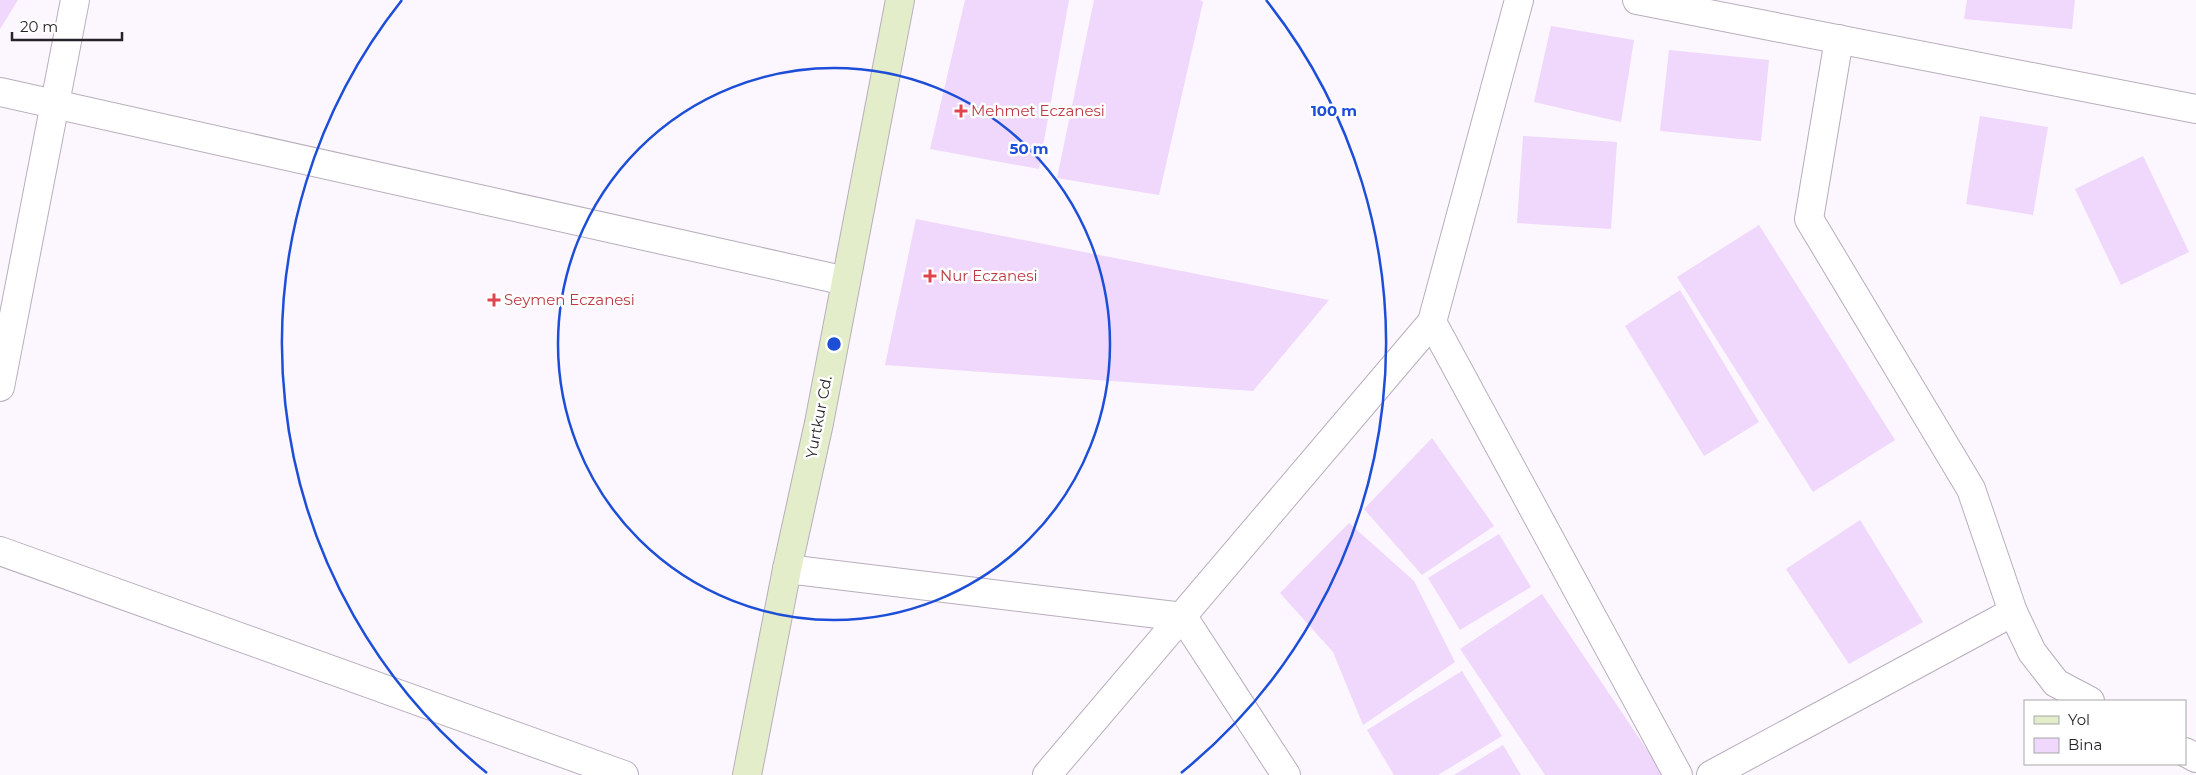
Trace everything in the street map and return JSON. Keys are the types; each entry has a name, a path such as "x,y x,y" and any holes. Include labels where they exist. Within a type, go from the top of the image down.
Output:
{"street":[{"path":"0,387 75,0"},
{"name":"Yurtkur Cd.","path":"748,775 787,568 819,423 900,0"},
{"path":"1047,775 1432,322 1519,0"},
{"path":"1637,0 2196,109"},
{"path":"1839,40 1809,219 1971,489 2013,612 2032,652 2056,683 2088,700"},
{"path":"0,92 846,281"},
{"path":"1432,322 1678,775"},
{"path":"0,551 624,775"},
{"path":"787,568 1183,617 1286,775"},
{"path":"1712,775 2013,612"}],"building":[{"path":"0,0 18,0 0,29"},
{"path":"965,0 1069,0 1039,169 930,149"},
{"path":"1094,0 1200,0 1203,2 1159,195 1057,178"},
{"path":"1967,0 2075,0 2072,29 1964,19"},
{"path":"1551,26 1634,40 1621,122 1534,102"},
{"path":"1669,50 1769,60 1761,141 1660,131"},
{"path":"1980,116 2048,127 2033,215 1966,204"},
{"path":"1523,136 1617,142 1611,229 1517,223"},
{"path":"2143,156 2189,252 2121,285 2075,189"},
{"path":"916,219 1329,300 1253,391 885,365"},
{"path":"1759,225 1895,440 1813,492 1677,277"},
{"path":"1680,290 1759,422 1704,456 1625,326"},
{"path":"1432,438 1494,526 1422,575 1364,509"},
{"path":"1860,520 1923,622 1849,664 1786,569"},
{"path":"1349,523 1414,581 1455,662 1363,725 1333,652 1280,593"},
{"path":"1499,534 1531,587 1460,630 1428,578"},
{"path":"1542,594 1664,775 1545,775 1460,649"},
{"path":"1462,671 1502,736 1438,775 1394,775 1367,730"},
{"path":"1503,745 1521,775 1454,775"}],"place":[{"name":"Mehmet Eczanesi","path":"961,111"},
{"name":"Nur Eczanesi","path":"930,276"},
{"name":"Seymen Eczanesi","path":"494,300"}]}
